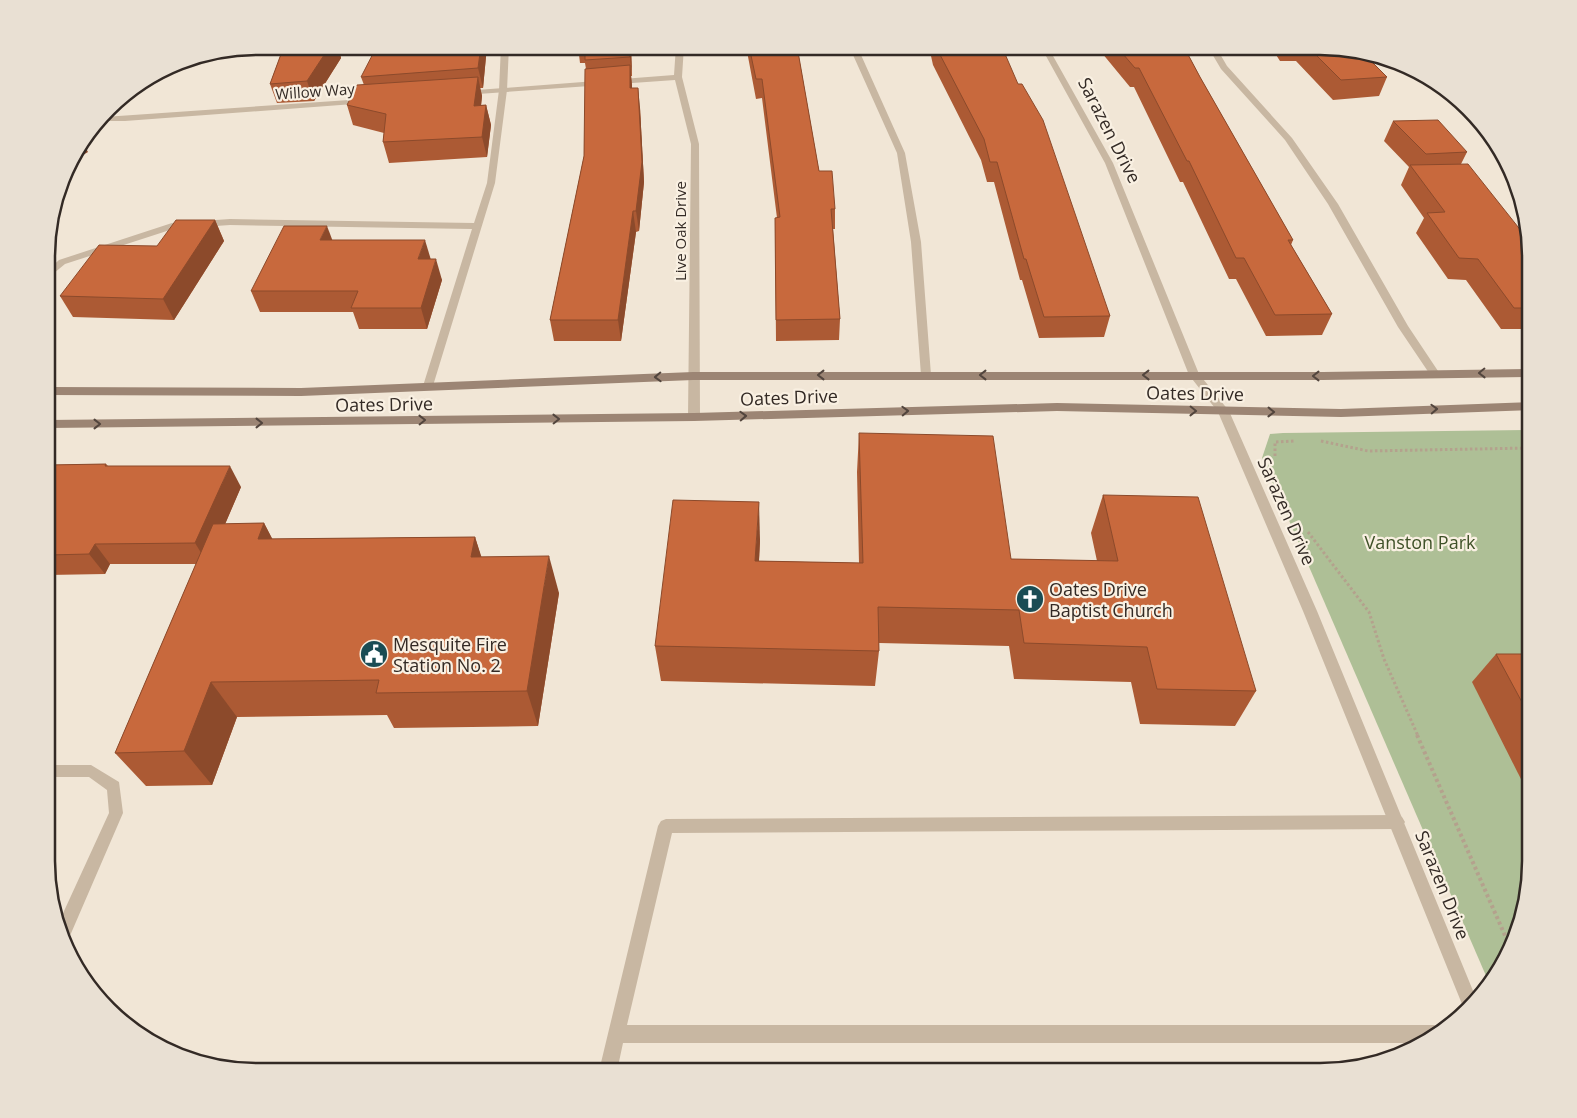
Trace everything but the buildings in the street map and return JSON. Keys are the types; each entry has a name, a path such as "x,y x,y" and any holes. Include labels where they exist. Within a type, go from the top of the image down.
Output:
{"main road":[{"name":"Oates Drive","path":"55,391 300,392 693,376 1323,376 1522,372"},
{"name":"Oates Drive","path":"55,424 694,417 1057,407 1341,413 1522,406"}],"street":[{"path":"428,386 491,184 503,90 504,55"},
{"name":"Live Oak Drive","path":"679,55 678,77 695,144 694,417"},
{"path":"857,55 901,153 916,242 926,375"},
{"name":"Sarazen Drive","path":"1048,55 1109,163 1194,375 1222,411 1310,611 1468,998"},
{"path":"1217,55 1224,66 1288,138 1328,195 1404,327 1435,374"},
{"path":"454,94 678,77"},
{"name":"Willow Way","path":"110,119 374,100"},
{"path":"55,268 62,262 172,226 230,222 478,226"},
{"path":"55,771 91,771 114,787 116,813 66,926"},
{"path":"610,1063 666,826 1397,822"},
{"path":"616,1034 1424,1034"}],"path":[{"path":"1314,439 1368,451 1522,448"},
{"path":"1275,461 1275,442 1304,440"},
{"path":"1307,530 1368,612 1384,659 1507,940"}],"green space":[{"name":"Vanston Park","path":"1522,430 1522,875 1515,914 1507,939 1486,976 1262,458 1270,434"}],"place":[{"name":"Oates Drive Baptist Church","path":"1030,599"},
{"name":"Mesquite Fire Station No. 2","path":"374,654"}]}
